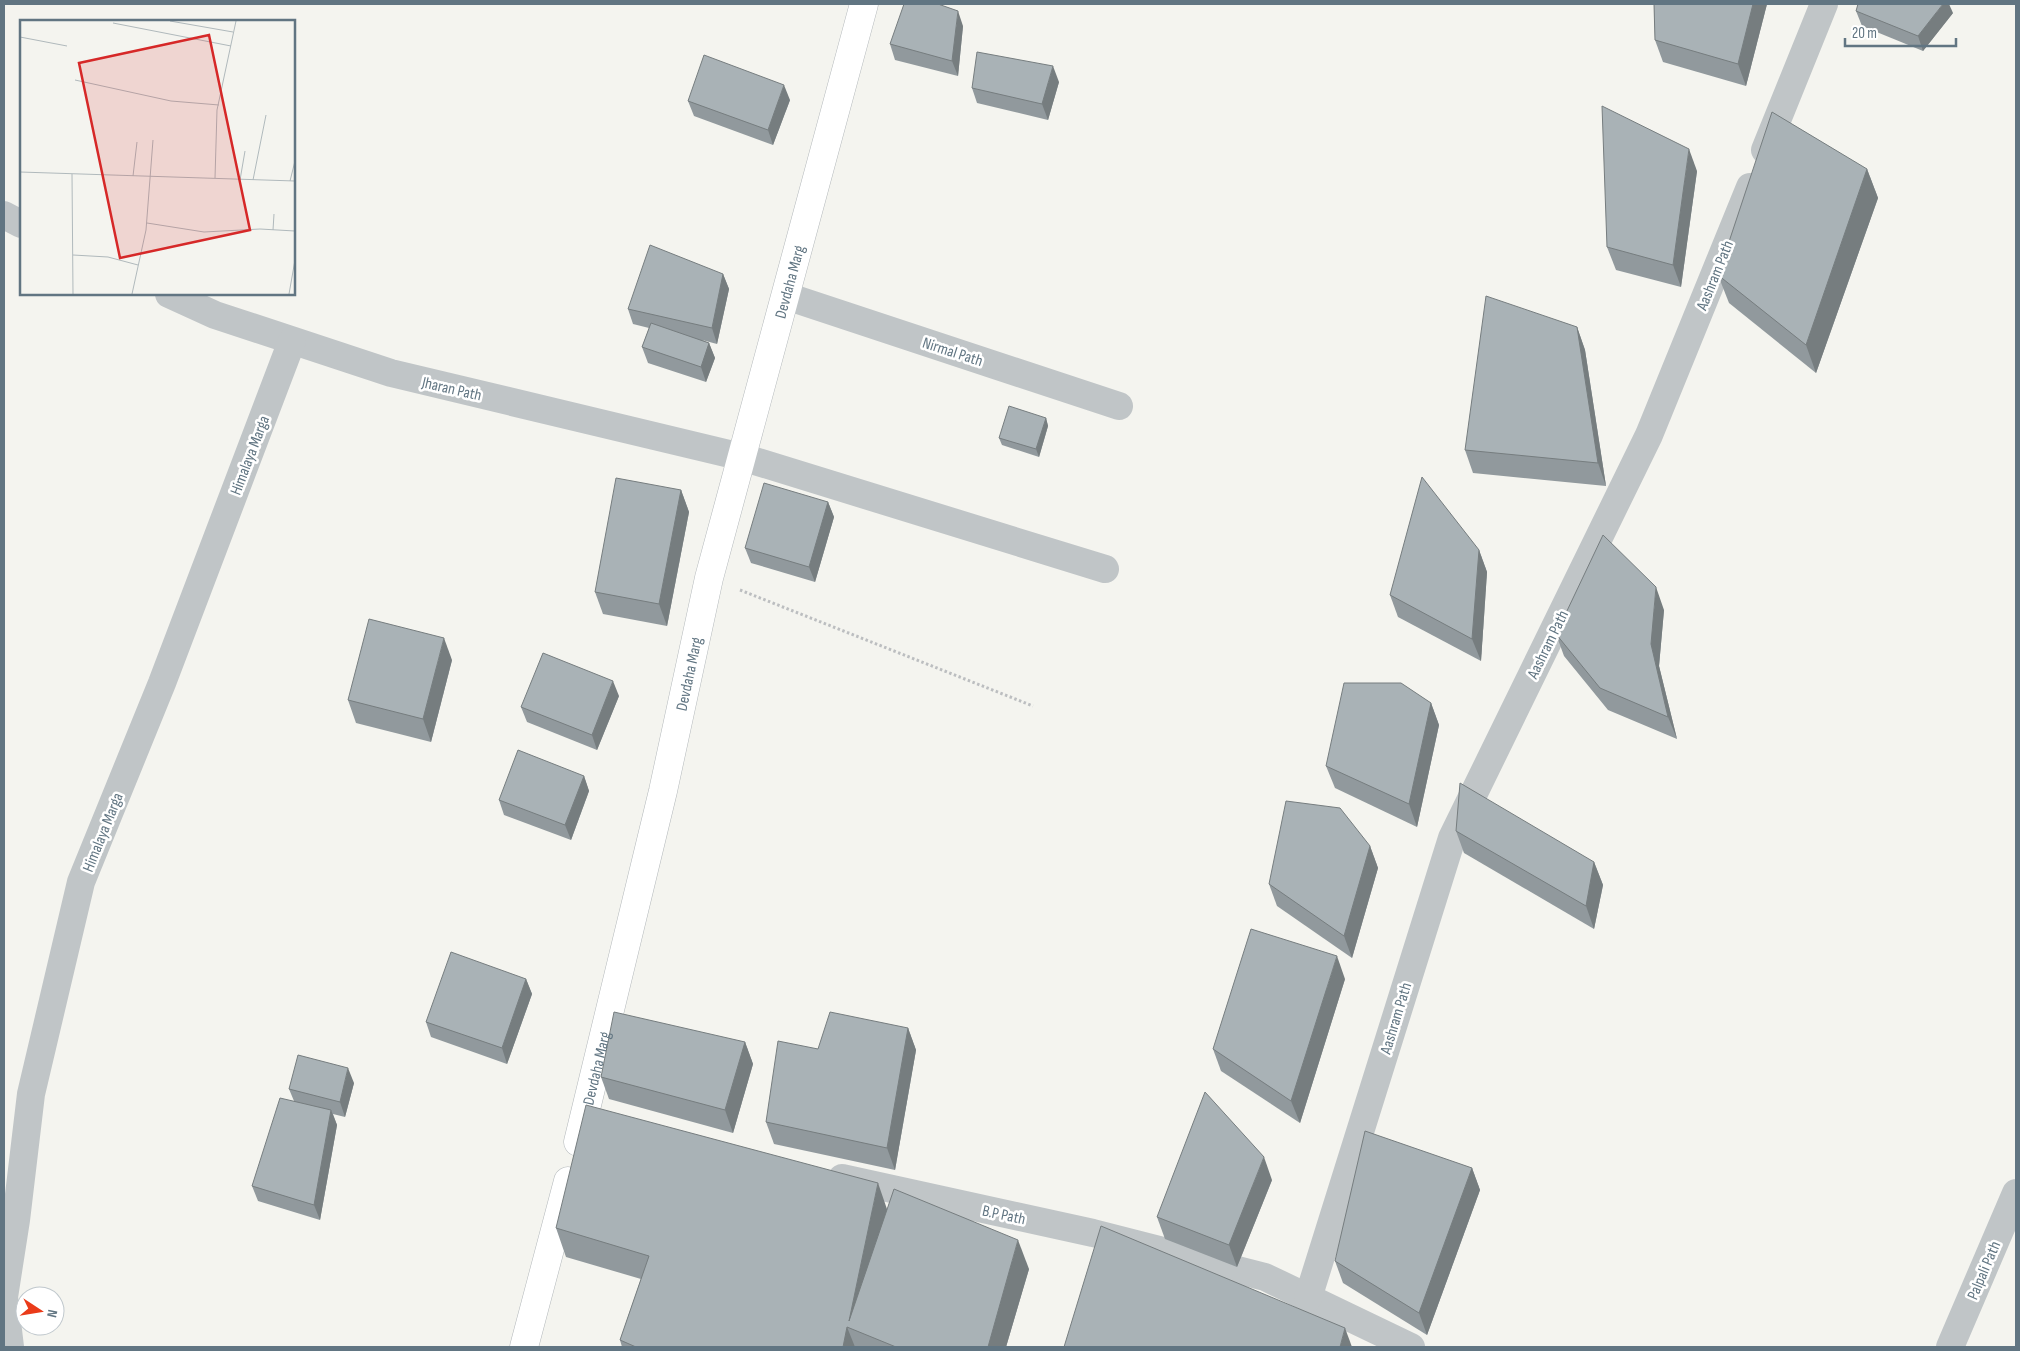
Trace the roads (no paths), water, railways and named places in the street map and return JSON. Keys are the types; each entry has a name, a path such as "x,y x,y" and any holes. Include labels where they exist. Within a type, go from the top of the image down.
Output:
{"main road":[{"name":"Devdaha Marg","path":"524,1347 599,1114 663,791 709,578 864,4"}],"street":[{"name":"Aashram Path","path":"1308,1298 1452,838 1649,435 1824,4"},
{"path":"4,216 20,224"},
{"name":"Jharan Path","path":"171,295 215,315 392,373 742,457 1105,569"},
{"name":"Nirmal Path","path":"786,296 1119,406"},
{"name":"Himalaya Marga","path":"10,1347 4,1296 16,1220 31,1094 81,882 162,683 292,341"},
{"name":"B.P Path","path":"816,1172 1093,1233 1265,1277 1410,1347"},
{"name":"Palpali Path","path":"1950,1347 2016,1193"}]}
